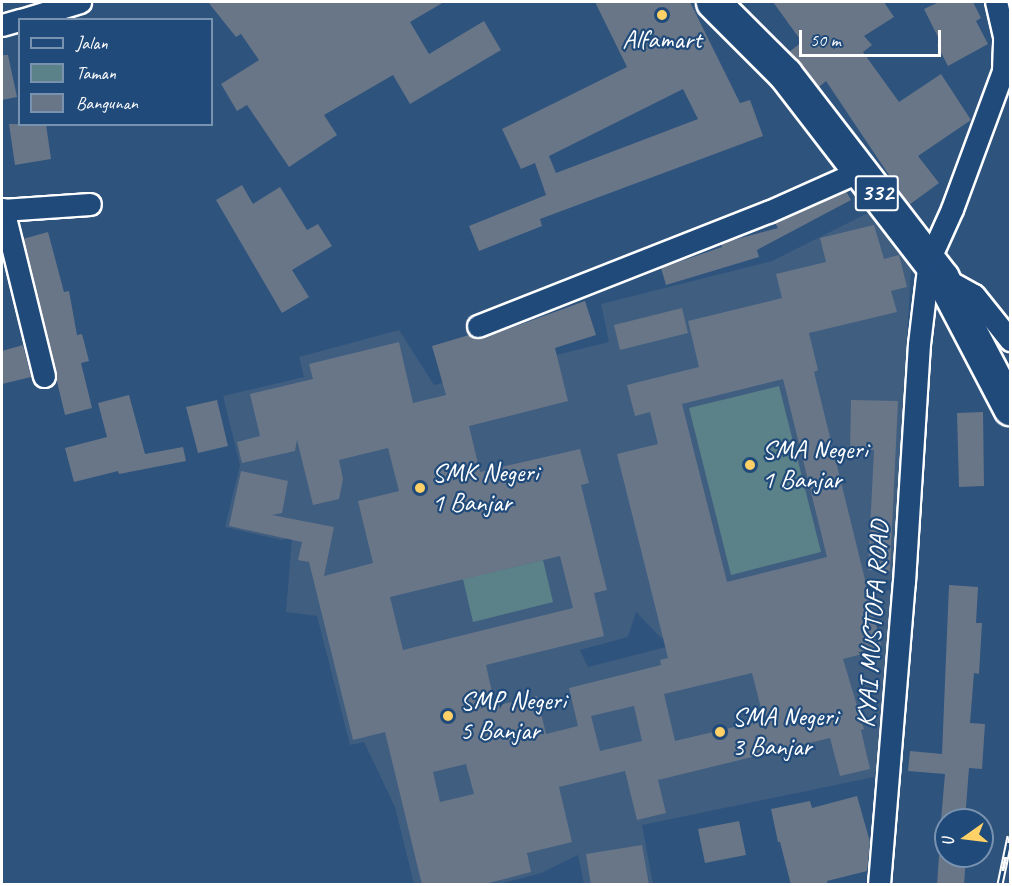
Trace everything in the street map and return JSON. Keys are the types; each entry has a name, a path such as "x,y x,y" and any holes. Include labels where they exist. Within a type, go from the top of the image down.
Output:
{"main road":[{"name":"332","path":"712,2 785,74 935,269 1011,408"}],"street":[{"path":"27,18 80,2"},
{"name":"KYAI MUSTOFA ROAD","path":"879,885 904,582 919,344 935,269 952,209 1003,71 1004,36 996,2"},
{"path":"2,25 18,21"},
{"path":"478,326 768,212 860,171"},
{"path":"44,376 2,209 90,204"},
{"path":"935,269 974,295 1011,340"}],"shaded area":[{"path":"872,211 911,269 893,579 661,638 636,612 628,637 580,650 588,667 893,589 879,776 642,825 653,884 584,884 578,855 541,873 499,884 414,884 395,807 364,742 350,745 317,616 286,612 292,538 281,540 225,527 240,465 223,396 304,377 299,357 399,330 434,385 609,342 601,304 772,261"}],"green space":[{"path":"779,386 821,552 731,575 689,408"},
{"path":"543,560 553,602 473,622 463,579"}],"building":[{"path":"208,2 444,2 410,22 429,54 484,21 501,50 410,104 393,75 324,115 337,135 289,167 247,105 237,111 221,84 259,60 241,34 236,37"},
{"path":"595,2 690,2 740,103 750,100 763,136 540,219 542,226 479,251 469,226 546,195 535,163 521,169 502,129 627,67","holes":["683,89 698,119 556,173 549,156"]},
{"path":"773,2 884,2 894,17 864,36 872,45 863,52 899,102 941,74 971,120 918,156 939,183 909,205 826,81 819,87 789,52 802,42"},
{"path":"939,2 973,2 981,18 976,21 988,44 948,66 937,45 941,43 924,9"},
{"path":"2,55 8,55 17,97 2,100"},
{"path":"9,124 46,126 51,159 15,165"},
{"path":"242,185 253,204 280,187 307,230 318,224 332,246 292,270 309,297 282,313 216,200"},
{"path":"846,191 851,200 757,250 759,257 666,285 661,268 722,247 721,244 726,242 778,228 775,223"},
{"path":"874,225 884,259 899,255 907,287 891,291 897,312 809,333 818,370 814,372 882,649 843,659 864,729 861,730 870,769 840,776 830,738 658,780 666,813 637,820 625,771 559,787 572,842 527,853 531,872 481,885 422,885 385,732 353,740 309,562 298,560 302,542 229,526 241,471 288,481 282,513 272,515 334,527 324,576 373,563 358,501 399,491 388,448 339,460 343,479 339,499 313,505 297,440 295,451 242,463 237,442 260,436 250,394 313,379 309,364 399,342 413,403 446,395 432,346 469,335 483,338 585,301 596,335 555,348 568,401 469,426 480,472 580,449 589,483 581,485 607,590 594,593 604,636 486,665 495,706 537,696 546,734 578,726 569,688 661,665 660,660 668,658 617,454 658,444 650,412 635,416 627,385 699,367 688,321 782,298 776,274 826,262 820,238","holes":["783,379 827,557 727,582 682,404","560,556 573,608 403,650 390,597","752,673 764,720 675,741 664,694","634,706 642,741 600,751 591,716","466,764 474,794 440,802 433,772"]},
{"path":"48,232 64,292 69,291 77,335 82,334 89,361 81,363 92,408 65,415 23,239"},
{"path":"682,308 688,333 620,350 614,325"},
{"path":"23,345 31,377 2,384 2,351"},
{"path":"129,395 145,454 183,447 186,461 119,474 118,471 74,482 65,448 107,437 98,403"},
{"path":"217,400 228,446 198,453 186,407"},
{"path":"851,400 898,401 890,571 868,570 874,450 850,450"},
{"path":"983,412 984,486 959,487 957,413"},
{"path":"949,585 978,587 976,623 982,623 979,674 974,673 970,723 985,724 982,769 969,768 966,808 942,808 945,774 908,771 910,751 942,754"},
{"path":"857,796 870,842 867,871 827,881 828,885 791,885 771,809 810,801 812,808"},
{"path":"739,821 746,855 705,863 698,829"},
{"path":"642,845 649,885 591,885 586,854"},
{"path":"938,868 965,868 964,885 937,885"}],"railway":[{"path":"1000,884 1010,836"}],"place":[{"name":"Alfamart","path":"662,15"},
{"name":"SMA Negeri 1 Banjar","path":"750,465"},
{"name":"SMK Negeri 1 Banjar","path":"420,488"},
{"name":"SMP Negeri 5 Banjar","path":"448,716"},
{"name":"SMA Negeri 3 Banjar","path":"720,732"}]}
